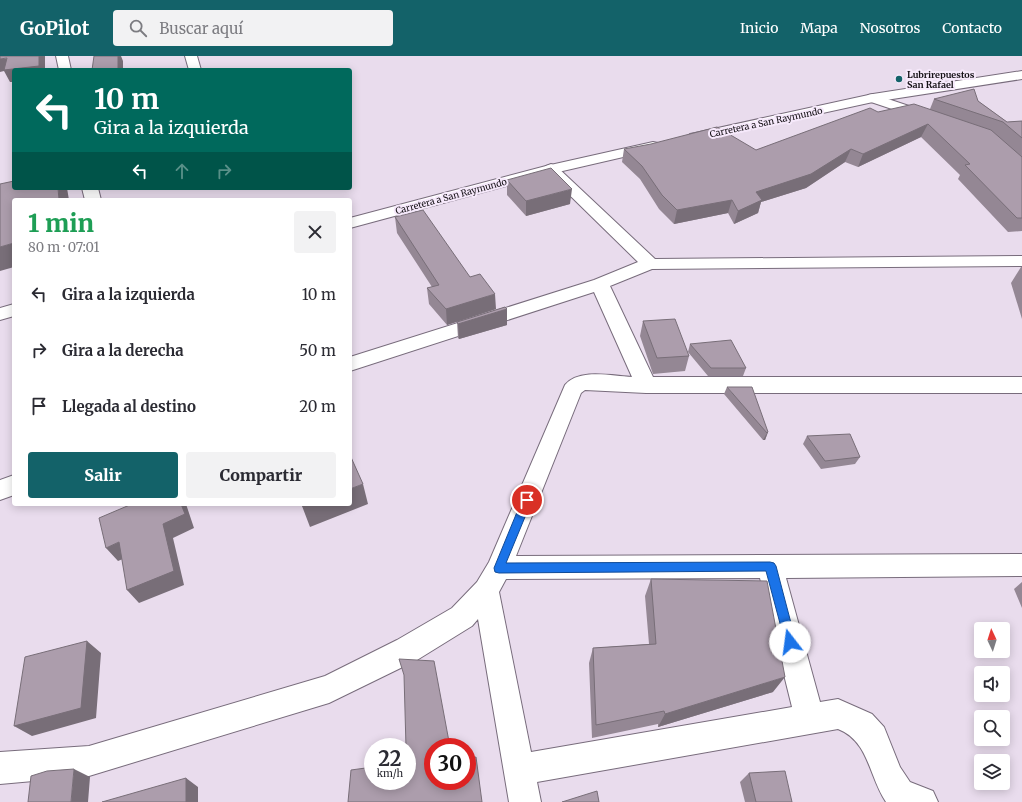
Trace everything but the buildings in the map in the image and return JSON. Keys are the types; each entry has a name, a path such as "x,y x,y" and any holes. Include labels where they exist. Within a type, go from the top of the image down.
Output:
{"street":[{"path":"62,56 65,68"},
{"path":"191,56 194,68"},
{"name":"Carretera a San Raymundo","path":"681,140 873,98 1022,75"},
{"path":"873,98 939,121"},
{"name":"Carretera a San Raymundo","path":"352,222 551,169 666,144"},
{"path":"551,169 650,264"},
{"path":"352,363 600,284 650,264 1022,261"},
{"path":"600,284 646,385"},
{"path":"0,314 12,311"},
{"path":"0,768 89,761 329,689 407,650 462,617 492,580 569,397 576,385 584,382 646,385 1022,385"},
{"path":"0,490 12,486"},
{"path":"492,580 770,566 1022,565"},
{"path":"770,566 810,719"},
{"path":"492,580 519,770 525,802"},
{"path":"519,770 838,714 858,720 873,736 889,779 908,800"}],"place":[{"name":"Lubrirepuestos San Rafael","path":"899,79"}],"route":[{"path":"527,500 499,568 770,566 790,642"}]}
